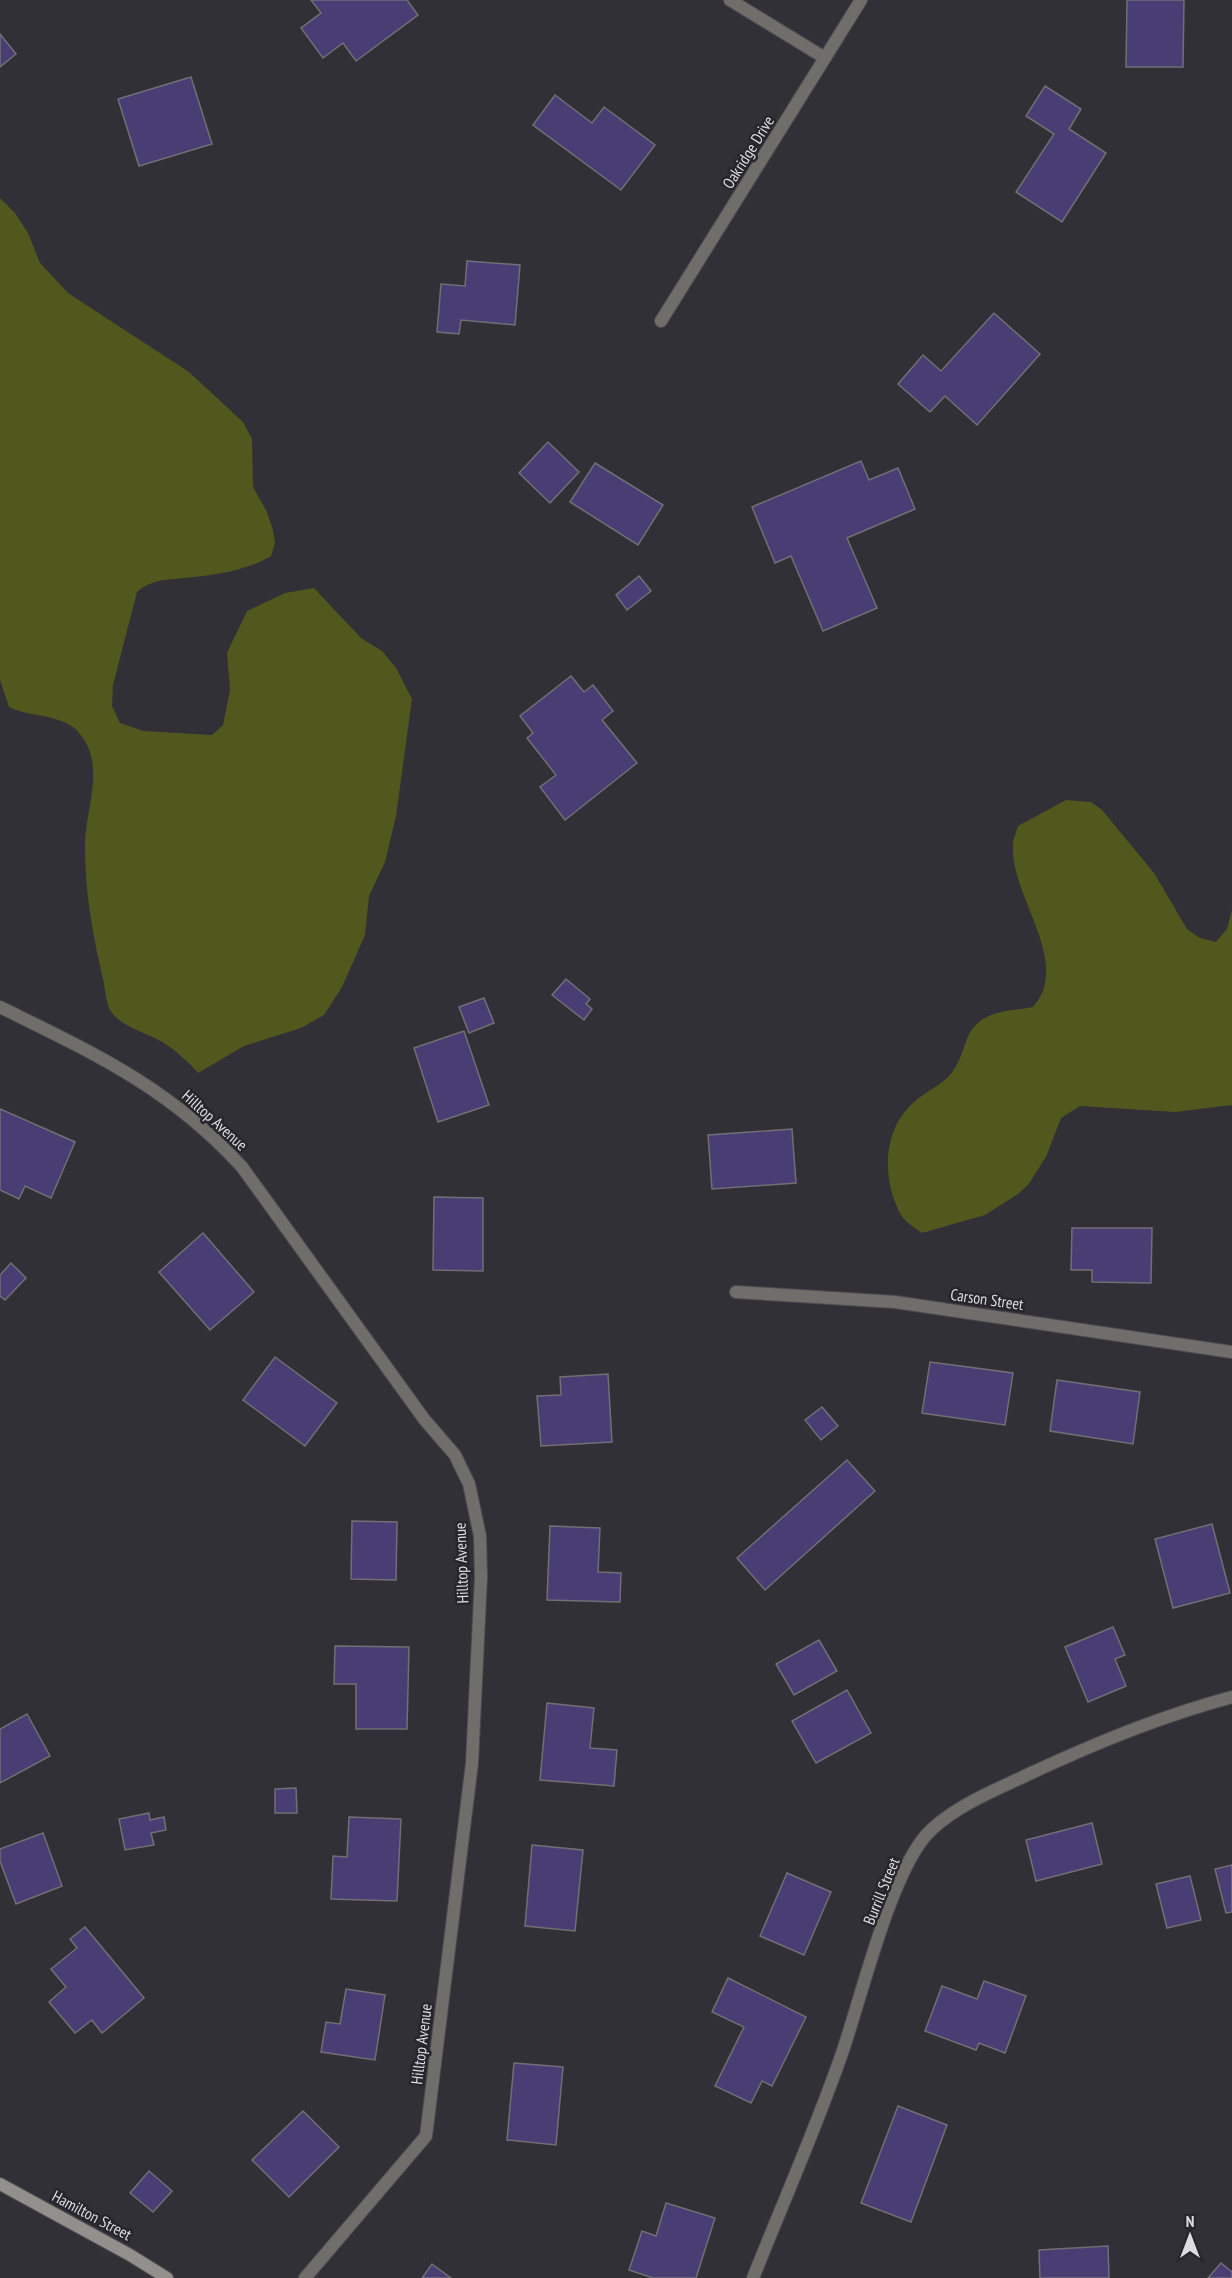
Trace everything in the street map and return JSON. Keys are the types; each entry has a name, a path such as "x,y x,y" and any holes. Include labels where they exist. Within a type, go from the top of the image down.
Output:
{"main road":[{"name":"Hamilton Street","path":"0,2184 130,2255 167,2278"}],"street":[{"path":"730,0 825,58"},
{"name":"Oakridge Drive","path":"661,321 861,0"},
{"name":"Hilltop Avenue","path":"0,1007 140,1079 213,1136 242,1167 424,1419 455,1455 469,1484 474,1502 480,1536 481,1577 472,1763 426,2136 305,2278"},
{"name":"Carson Street","path":"736,1292 895,1302 1232,1352"},
{"name":"Burrill Street","path":"753,2278 839,2061 891,1901 909,1863 930,1831 957,1809 1085,1748 1177,1712 1232,1697"}],"green space":[{"path":"0,198 15,213 28,233 40,263 68,293 189,372 243,422 252,439 253,487 267,512 273,530 275,543 271,556 261,561 218,574 160,581 137,592 113,685 112,706 120,723 143,731 212,735 223,725 230,690 227,653 247,611 285,593 314,588 361,638 382,651 396,668 412,699 396,816 385,862 369,896 365,935 342,987 324,1015 301,1028 244,1046 198,1073 169,1046 120,1021 110,1010 93,931 86,882 85,849 93,775 88,747 80,734 65,722 9,707 0,680"},
{"path":"1066,800 1091,802 1102,810 1154,873 1187,929 1200,938 1216,942 1227,929 1232,910 1232,1105 1175,1112 1080,1106 1061,1118 1046,1157 1028,1185 1018,1194 985,1215 922,1233 901,1215 890,1187 888,1157 890,1142 902,1115 912,1104 945,1080 952,1072 967,1039 978,1022 994,1014 1033,1007 1043,989 1046,970 1043,949 1014,864 1013,842 1018,826"}],"building":[{"path":"311,0 407,0 418,15 356,61 343,43 323,58 301,28 321,13"},
{"path":"1127,0 1184,0 1183,67 1126,67"},
{"path":"0,34 16,54 0,67"},
{"path":"191,77 212,144 139,166 118,99"},
{"path":"1045,86 1081,109 1069,129 1106,153 1062,222 1016,192 1054,134 1026,116"},
{"path":"555,95 592,123 604,107 655,145 621,190 533,125"},
{"path":"467,261 520,265 515,325 461,320 459,334 437,332 441,284 465,286"},
{"path":"994,313 1040,354 977,425 945,396 930,412 898,384 923,355 941,371"},
{"path":"548,442 579,472 550,503 519,473"},
{"path":"861,461 869,480 898,468 915,509 847,538 877,608 823,631 791,556 775,563 752,507"},
{"path":"595,463 663,505 638,545 570,502"},
{"path":"639,576 651,591 627,610 616,595"},
{"path":"571,676 584,692 593,685 613,711 602,720 637,763 565,820 540,787 556,775 527,738 533,733 520,716"},
{"path":"566,979 590,999 586,1004 592,1009 584,1020 552,995"},
{"path":"484,998 494,1023 469,1033 459,1007"},
{"path":"464,1031 489,1105 438,1122 414,1048"},
{"path":"0,1109 75,1142 51,1198 25,1186 19,1199 0,1190"},
{"path":"792,1129 796,1183 712,1189 708,1135"},
{"path":"434,1197 483,1198 483,1271 433,1270"},
{"path":"1072,1228 1152,1228 1151,1283 1092,1282 1092,1270 1071,1270"},
{"path":"203,1233 254,1292 210,1330 159,1272"},
{"path":"11,1263 26,1278 5,1300 0,1296 0,1275"},
{"path":"275,1357 337,1403 305,1446 243,1400"},
{"path":"930,1362 1013,1373 1005,1425 922,1413"},
{"path":"608,1374 612,1442 541,1446 537,1396 561,1395 560,1377"},
{"path":"1057,1380 1140,1392 1133,1444 1050,1431"},
{"path":"822,1407 838,1426 821,1440 805,1420"},
{"path":"847,1460 875,1491 765,1590 737,1558"},
{"path":"352,1521 397,1522 396,1580 351,1579"},
{"path":"1212,1524 1230,1593 1173,1608 1155,1539"},
{"path":"550,1526 600,1528 598,1572 621,1573 620,1602 547,1600"},
{"path":"1113,1627 1125,1655 1115,1659 1126,1686 1088,1702 1065,1647"},
{"path":"819,1640 837,1671 794,1695 776,1664"},
{"path":"335,1646 409,1647 407,1729 356,1729 356,1684 334,1684"},
{"path":"847,1690 871,1733 816,1763 792,1721"},
{"path":"547,1703 594,1708 590,1748 617,1750 614,1786 540,1780"},
{"path":"27,1714 50,1756 0,1783 0,1729"},
{"path":"296,1788 297,1813 275,1813 275,1789"},
{"path":"149,1813 150,1820 164,1817 166,1830 151,1833 154,1845 125,1850 119,1819"},
{"path":"349,1817 401,1819 397,1901 331,1899 333,1856 347,1857"},
{"path":"1092,1823 1102,1864 1036,1881 1026,1840"},
{"path":"43,1833 62,1886 16,1904 0,1861 0,1849"},
{"path":"532,1845 583,1850 575,1931 525,1926"},
{"path":"1232,1865 1232,1912 1226,1913 1215,1869"},
{"path":"787,1873 831,1892 804,1955 760,1936"},
{"path":"1190,1876 1201,1920 1167,1928 1156,1884"},
{"path":"85,1927 144,1998 102,2033 92,2020 75,2033 49,2002 66,1987 51,1969 77,1948 70,1939"},
{"path":"728,1978 806,2017 772,2086 762,2081 751,2103 715,2086 744,2027 712,2012"},
{"path":"984,1981 1026,1996 1005,2053 979,2043 976,2050 925,2031 942,1986 977,1999"},
{"path":"346,1989 385,1995 375,2060 321,2052 326,2022 340,2024"},
{"path":"514,2063 563,2067 556,2145 507,2140"},
{"path":"898,2106 947,2125 911,2222 861,2203"},
{"path":"303,2111 339,2147 289,2197 252,2160"},
{"path":"149,2171 172,2191 153,2212 130,2193"},
{"path":"666,2203 715,2218 696,2278 653,2278 629,2270 642,2231 656,2236"},
{"path":"1108,2246 1109,2278 1040,2278 1039,2250"},
{"path":"1221,2263 1232,2272 1232,2278 1208,2278"},
{"path":"432,2264 451,2278 422,2278"}]}
